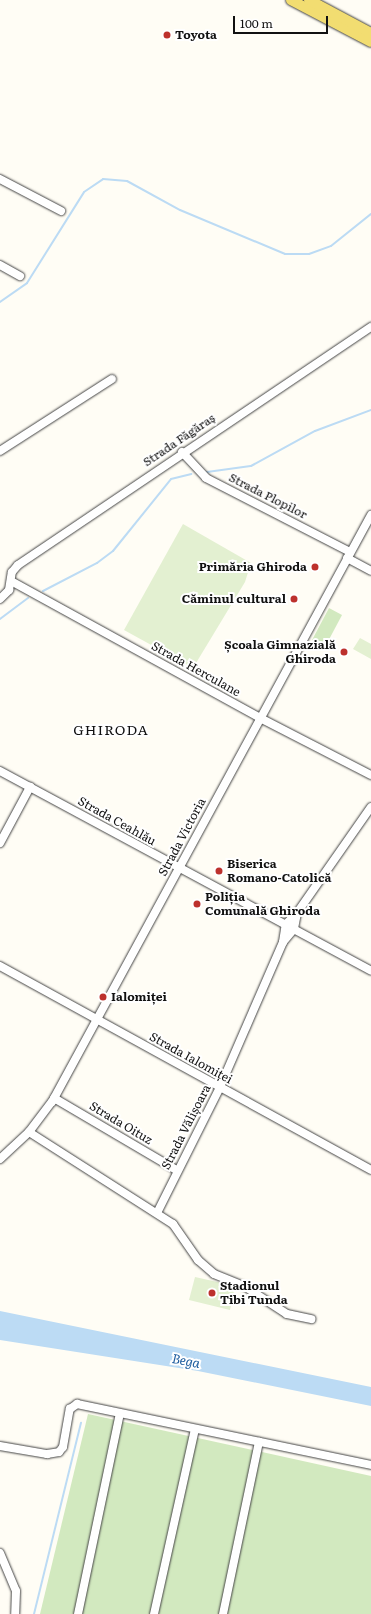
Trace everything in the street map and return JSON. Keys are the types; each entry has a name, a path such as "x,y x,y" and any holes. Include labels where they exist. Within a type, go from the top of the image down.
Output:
{"main road":[{"path":"291,0 371,42"},
{"path":"309,0 371,33"}],"street":[{"path":"0,179 61,211"},
{"path":"0,265 20,276"},
{"name":"Strada Făgăraș","path":"0,599 9,590 18,565 182,452 371,327"},
{"path":"0,451 112,379"},
{"name":"Strada Plopilor","path":"182,452 206,478 349,555 371,571"},
{"name":"Strada Victoria","path":"0,1159 29,1132 54,1098 371,515"},
{"name":"Strada Herculane","path":"11,581 260,718 371,775"},
{"name":"Strada Ceahlău","path":"0,771 371,971"},
{"path":"0,843 30,787"},
{"path":"290,926 297,913 371,807"},
{"name":"Strada Vălișoara","path":"157,1213 176,1170 220,1087 290,926"},
{"name":"Strada Ialomiței","path":"0,966 371,1170"},
{"name":"Strada Oituz","path":"54,1098 176,1170"},
{"path":"29,1132 157,1213 180,1231 207,1269 244,1286 287,1314 311,1319"},
{"path":"0,1446 56,1454 63,1447 73,1405 120,1413 371,1465"},
{"path":"78,1614 120,1413"},
{"path":"154,1614 194,1429"},
{"path":"223,1614 259,1442"},
{"path":"0,1553 16,1591 16,1614"}],"green space":[{"path":"183,524 251,563 245,582 193,668 124,630"},
{"path":"329,608 342,615 325,647 312,640"},
{"path":"360,638 371,644 371,659 353,649"},
{"name":"Stadionul Tibi Tunda","path":"195,1277 235,1286 230,1310 189,1300"},
{"path":"88,1414 371,1476 371,1614 40,1614"}],"water":[{"name":"Bega","path":"0,1311 371,1387 371,1406 198,1371 0,1340"}],"waterway":[{"path":"0,302 27,283 84,192 103,179 127,181 180,210 285,254 309,254 331,246 371,214"},
{"path":"207,472 251,466 315,431 371,410"},
{"path":"43,591 97,563 113,551 171,479 191,474"},
{"path":"0,619 28,598"},
{"path":"34,1614 81,1423"}],"place":[{"name":"Toyota","path":"167,35"},
{"name":"Primăria Ghiroda","path":"315,567"},
{"name":"Căminul cultural","path":"294,599"},
{"name":"Școala Gimnazială Ghiroda","path":"344,652"},
{"name":"Biserica Romano-Catolică","path":"219,871"},
{"name":"Poliția Comunală Ghiroda","path":"197,904"},
{"name":"Ialomiței","path":"103,997"},
{"name":"Stadionul Tibi Tunda","path":"212,1293"}],"district":[{"name":"GHIRODA","path":"111,729"}]}
